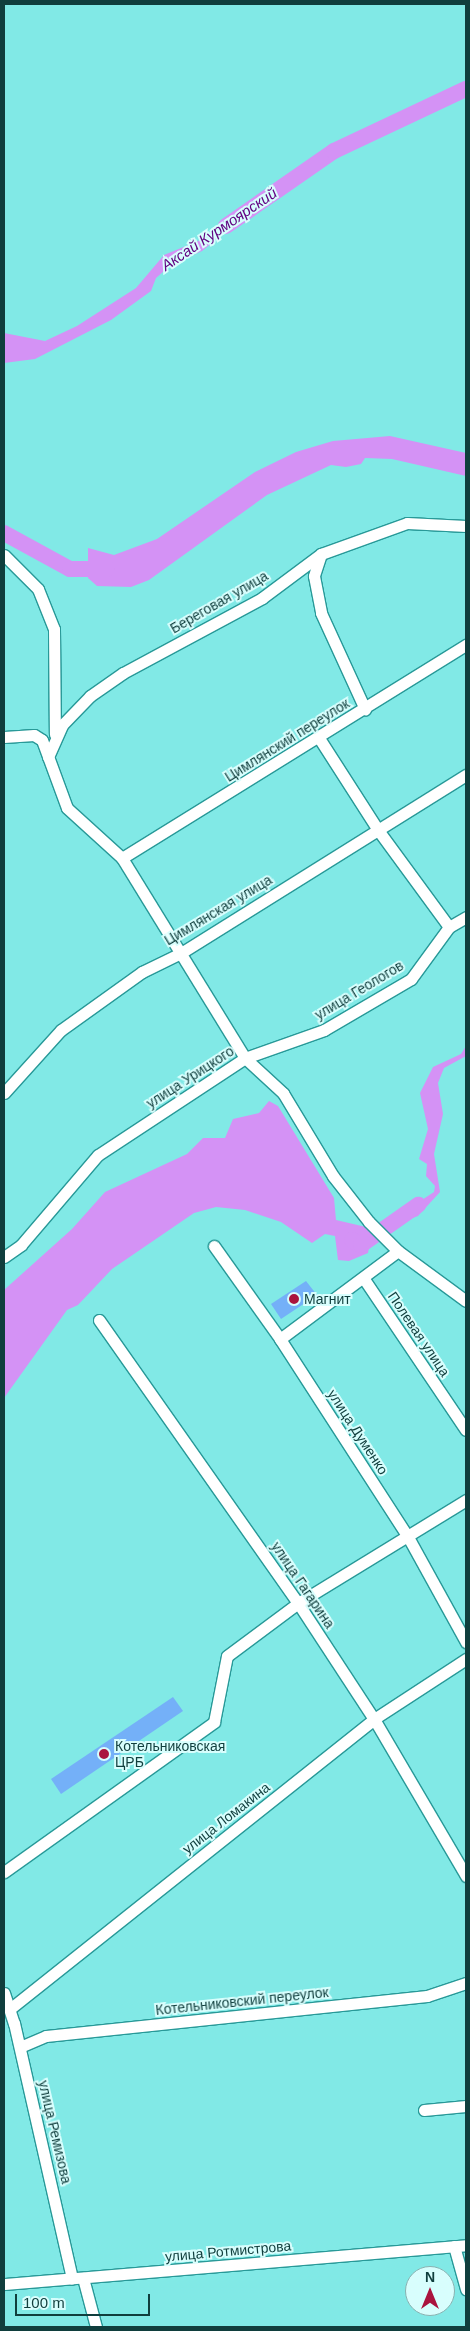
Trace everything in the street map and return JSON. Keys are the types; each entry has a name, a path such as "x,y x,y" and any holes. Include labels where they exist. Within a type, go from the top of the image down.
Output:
{"street":[{"name":"Береговая улица","path":"48,757 55,736 74,710 123,673 262,598 321,554 407,523 466,526"},
{"path":"321,554 316,593 330,637 365,710"},
{"path":"4,555 38,589 54,629 55,736"},
{"name":"Цимлянский переулок","path":"122,858 365,710 466,645"},
{"path":"4,737 34,735 42,740 67,808 122,858 245,1058"},
{"path":"319,738 378,830 449,927"},
{"name":"Цимлянская улица","path":"4,1093 61,1030 142,972 181,953 466,775"},
{"name":"улица Геологов","path":"245,1058 324,1030 411,979 449,927 466,917"},
{"name":"улица Урицкого","path":"4,1256 21,1245 98,1155 245,1058 283,1093 333,1176 369,1222 398,1251 466,1300"},
{"name":"улица Думенко","path":"214,1246 280,1339 408,1537 466,1642"},
{"path":"280,1339 364,1279 398,1251"},
{"name":"Полевая улица","path":"364,1279 466,1430"},
{"name":"улица Гагарина","path":"99,1320 298,1603 374,1719 466,1876"},
{"path":"4,1872 214,1722 227,1656 298,1603 466,1500"},
{"name":"улица Ломакина","path":"11,2008 374,1719 466,1659"},
{"name":"Котельниковский переулок","path":"20,2047 46,2036 427,1996 466,1983"},
{"name":"улица Ремизова","path":"4,1993 11,2008 9,2025 20,2047 77,2278 96,2327"},
{"path":"424,2110 466,2106"},
{"name":"улица Ротмистрова","path":"4,2284 460,2246 466,2289"}],"water":[{"path":"238,214 247,215 202,251 171,265 156,278 151,291 111,320 35,359 4,363 4,333 45,341 77,326 136,288 164,255 203,239"},
{"path":"390,436 466,453 466,476 392,459 365,458 361,464 346,467 331,465 267,495 149,580 131,587 97,586 88,578 88,548 114,555 157,539 255,472 296,452 333,441"},
{"path":"466,1046 466,1056 444,1068 438,1083 443,1114 434,1154 440,1192 418,1216 404,1221 398,1210 403,1206 408,1209 434,1192 435,1186 426,1176 427,1164 419,1159 428,1129 420,1093 433,1067 461,1054"},
{"path":"269,1101 278,1106 334,1198 336,1220 366,1227 371,1237 368,1253 349,1261 338,1260 335,1236 325,1234 312,1243 281,1222 245,1210 216,1207 194,1213 112,1269 78,1305 67,1310 4,1398 4,1290 72,1229 105,1192 187,1154 203,1138 225,1138 233,1119 259,1113"}],"building":[{"name":"Магнит","path":"306,1281 317,1295 281,1319 271,1304"},
{"name":"Котельниковская ЦРБ","path":"173,1697 183,1711 61,1794 51,1779"}],"waterway":[{"name":"Аксай Курмоярский","path":"226,226 334,151 466,89"},
{"path":"4,533 70,569 107,569"},
{"path":"352,1240 361,1245 418,1205"}],"place":[{"name":"Магнит","path":"294,1299"},
{"name":"Котельниковская ЦРБ","path":"104,1754"}]}
